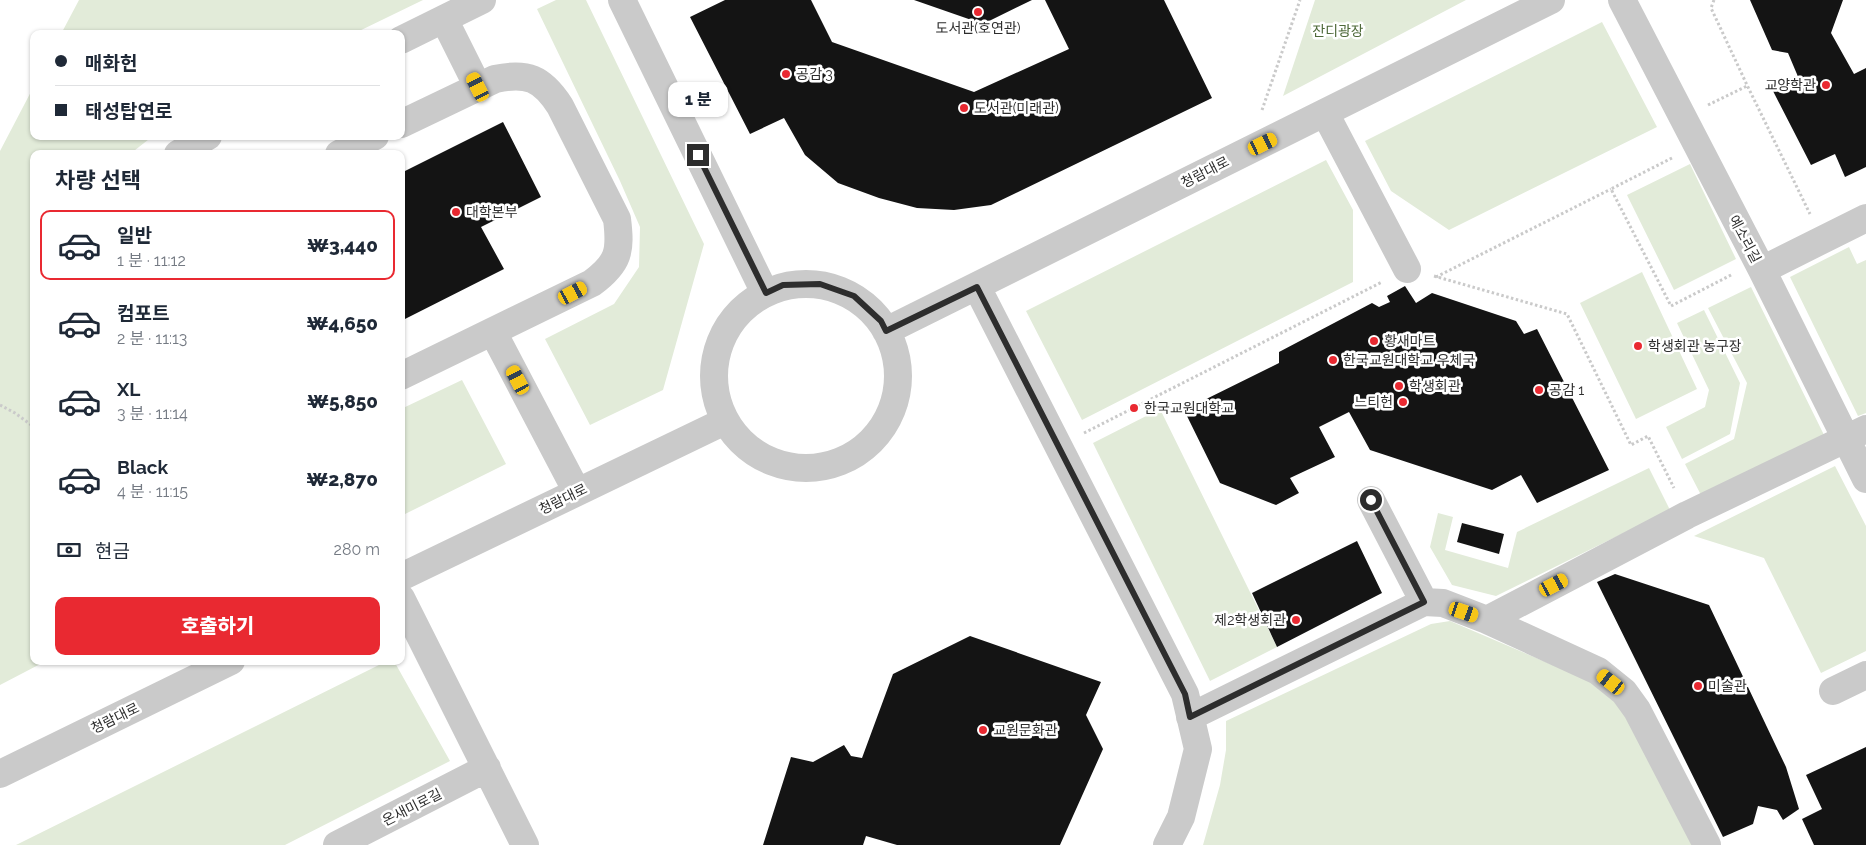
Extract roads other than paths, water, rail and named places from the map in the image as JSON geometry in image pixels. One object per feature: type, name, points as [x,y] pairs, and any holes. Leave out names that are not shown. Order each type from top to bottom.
[{"type":"lane","points":[[405,38],[482,0]]},
{"type":"lane","points":[[622,0],[766,293]]},
{"type":"lane","name":"청람대로","points":[[886,331],[1551,0]]},
{"type":"lane","name":"예소리길","points":[[1622,0],[1759,266],[1859,438],[1866,479]]},
{"type":"lane","points":[[444,19],[478,87]]},
{"type":"lane","points":[[405,122],[495,79],[522,76],[537,80],[550,90],[560,106],[618,219],[620,239],[616,259],[607,272],[573,293],[405,374]]},
{"type":"lane","points":[[1324,113],[1407,268]]},
{"type":"lane","points":[[346,150],[367,140]]},
{"type":"lane","points":[[1759,266],[1823,239],[1866,218]]},
{"type":"lane","points":[[820,284],[854,296],[881,321],[886,331],[897,354],[898,390],[886,424],[861,451],[828,467],[791,468],[757,456],[730,432],[715,398],[713,362],[725,327],[750,301],[783,285],[820,284]]},
{"type":"lane","points":[[977,287],[1185,694],[1198,749],[1181,817],[1167,845]]},
{"type":"lane","points":[[493,332],[576,492]]},
{"type":"lane","name":"청람대로","points":[[405,575],[725,421]]},
{"type":"lane","points":[[1487,620],[1687,515],[1859,438]]},
{"type":"lane","points":[[1371,500],[1424,602]]},
{"type":"lane","points":[[1190,717],[1424,602],[1443,603],[1487,620],[1598,671],[1624,692],[1637,710],[1707,845]]},
{"type":"lane","points":[[405,606],[525,845]]},
{"type":"lane","name":"청람대로","points":[[0,774],[192,670],[214,665]]},
{"type":"lane","points":[[1832,692],[1866,675]]},
{"type":"lane","name":"온새미로길","points":[[337,845],[487,768]]},
{"type":"place","name":"도서관(호연관)","points":[[978,12]]},
{"type":"place","name":"공감 3","points":[[786,74]]},
{"type":"place","name":"교양학관","points":[[1826,85]]},
{"type":"place","name":"도서관(미래관)","points":[[964,108]]},
{"type":"place","name":"대학본부","points":[[456,212]]},
{"type":"place","name":"황새마트","points":[[1374,341]]},
{"type":"place","name":"학생회관 농구장","points":[[1638,346]]},
{"type":"place","name":"한국교원대학교 우체국","points":[[1333,360]]},
{"type":"place","name":"학생회관","points":[[1399,386]]},
{"type":"place","name":"공감 1","points":[[1539,390]]},
{"type":"place","name":"느티헌","points":[[1403,402]]},
{"type":"place","name":"한국교원대학교","points":[[1134,408]]},
{"type":"place","name":"제2학생회관","points":[[1296,620]]},
{"type":"place","name":"미술관","points":[[1698,686]]},
{"type":"place","name":"교원문화관","points":[[983,730]]},
{"type":"park label","name":"잔디광장","points":[[1338,31]]}]
